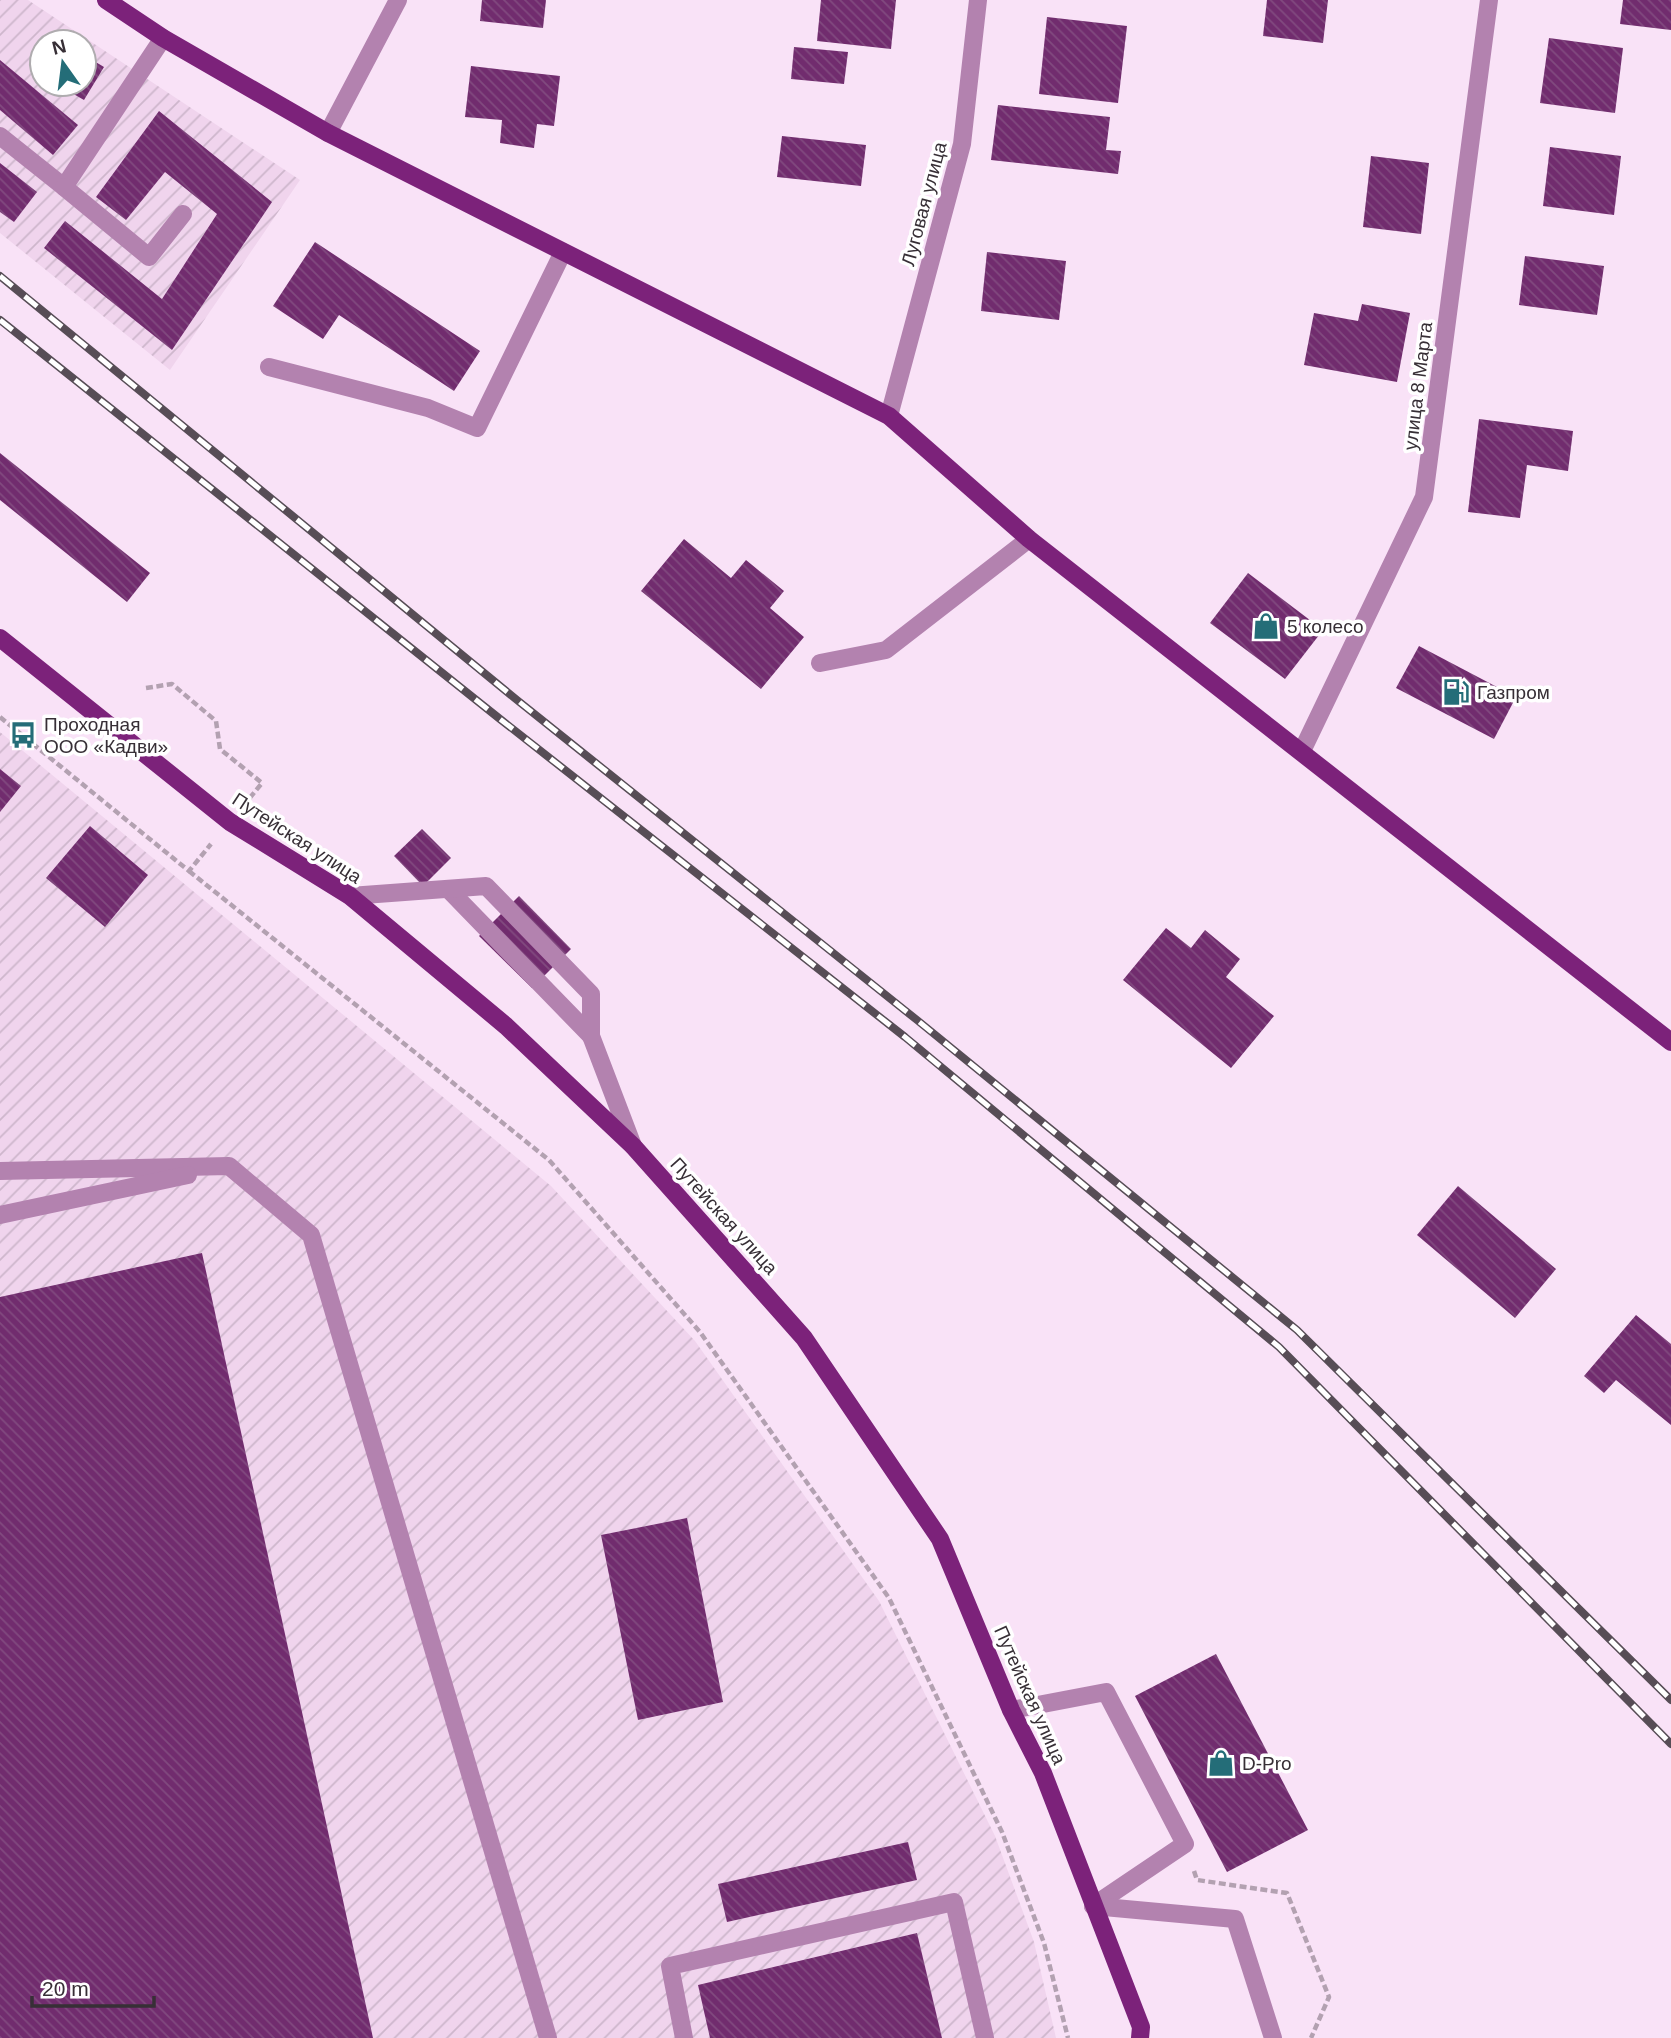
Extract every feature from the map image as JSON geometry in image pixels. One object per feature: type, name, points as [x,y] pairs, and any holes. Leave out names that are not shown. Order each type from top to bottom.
[{"type":"main road","points":[[106,0],[163,38],[328,134],[890,416],[1029,539],[1671,1042]]},
{"type":"main road","name":"Путейская улица","points":[[0,638],[230,822],[350,896],[506,1026],[633,1146],[804,1338],[940,1539],[1011,1710],[1043,1773],[1144,2035]]},
{"type":"street","points":[[328,134],[398,0]]},
{"type":"street","name":"Луговая улица","points":[[890,416],[962,145],[978,0]]},
{"type":"street","name":"улица 8 Марта","points":[[1302,751],[1424,496],[1489,0]]},
{"type":"street","points":[[64,187],[163,38]]},
{"type":"street","points":[[0,136],[149,257],[183,214]]},
{"type":"street","points":[[269,367],[428,408],[477,428],[563,253]]},
{"type":"street","points":[[820,663],[886,650],[1029,539]]},
{"type":"street","points":[[350,896],[486,886],[591,994],[590,1036]]},
{"type":"street","points":[[449,890],[590,1036],[633,1146]]},
{"type":"street","points":[[0,1171],[229,1166],[311,1235],[548,2038]]},
{"type":"street","points":[[0,1215],[229,1166]]},
{"type":"street","points":[[1011,1710],[1106,1692],[1185,1844],[1093,1906]]},
{"type":"street","points":[[684,2038],[670,1966],[954,1902],[985,2038]]},
{"type":"street","points":[[1093,1906],[1235,1919],[1273,2038]]},
{"type":"path","points":[[146,688],[172,684],[216,721],[220,749]]},
{"type":"path","points":[[0,717],[45,752]]},
{"type":"path","points":[[189,872],[550,1160],[700,1332],[889,1598],[1002,1832],[1044,1943],[1068,2038]]},
{"type":"path","points":[[1185,1844],[1197,1880],[1287,1893],[1329,1997],[1311,2038]]},
{"type":"shaded area","points":[[0,0],[28,0],[70,28],[28,28],[28,98],[98,98],[98,46],[300,180],[170,370],[0,233]]},
{"type":"shaded area","points":[[0,732],[551,1186],[695,1341],[879,1601],[995,1836],[1034,1942],[1056,2038],[0,2038]]},
{"type":"building","points":[[482,0],[546,0],[543,28],[480,21]]},
{"type":"building","points":[[821,0],[896,0],[891,49],[817,41]]},
{"type":"building","points":[[1267,0],[1328,0],[1323,43],[1263,36]]},
{"type":"building","points":[[1623,0],[1671,0],[1671,30],[1620,24]]},
{"type":"building","points":[[1047,17],[1127,26],[1118,103],[1039,94]]},
{"type":"building","points":[[1549,38],[1623,48],[1615,113],[1540,103]]},
{"type":"building","points":[[794,47],[848,52],[844,84],[791,79]]},
{"type":"building","points":[[0,60],[28,83],[28,98],[46,98],[78,125],[53,155],[0,110]]},
{"type":"building","points":[[98,63],[104,67],[98,77]]},
{"type":"building","points":[[471,66],[560,76],[554,126],[537,124],[534,148],[500,143],[502,120],[465,117]]},
{"type":"building","points":[[998,105],[1110,117],[1106,150],[1121,151],[1118,174],[991,160]]},
{"type":"building","points":[[159,111],[272,202],[172,350],[44,248],[65,221],[162,299],[217,214],[165,172],[126,220],[96,197]]},
{"type":"building","points":[[782,136],[866,145],[861,186],[777,177]]},
{"type":"building","points":[[1550,147],[1621,156],[1614,215],[1543,206]]},
{"type":"building","points":[[1371,156],[1429,163],[1421,234],[1363,227]]},
{"type":"building","points":[[0,163],[37,192],[14,222],[0,212]]},
{"type":"building","points":[[315,242],[480,351],[454,391],[339,315],[323,339],[273,306]]},
{"type":"building","points":[[987,252],[1066,261],[1059,320],[981,311]]},
{"type":"building","points":[[1525,256],[1604,266],[1597,315],[1519,305]]},
{"type":"building","points":[[1362,304],[1410,313],[1397,382],[1304,365],[1314,313],[1358,321]]},
{"type":"building","points":[[1479,419],[1573,431],[1568,471],[1527,465],[1520,518],[1468,512]]},
{"type":"building","points":[[0,453],[150,573],[127,602],[0,500]]},
{"type":"building","points":[[684,539],[731,578],[746,560],[784,591],[770,608],[804,637],[761,689],[641,591]]},
{"type":"building","name":"5 колесо","points":[[1248,573],[1323,630],[1285,679],[1210,623]]},
{"type":"building","name":"Газпром","points":[[1419,646],[1516,697],[1494,739],[1396,688]]},
{"type":"building","points":[[0,769],[21,786],[0,812]]},
{"type":"building","points":[[90,826],[148,875],[105,927],[46,878]]},
{"type":"building","points":[[422,829],[451,858],[423,886],[394,856]]},
{"type":"building","points":[[519,896],[571,949],[532,988],[479,936]]},
{"type":"building","points":[[1166,928],[1191,948],[1205,930],[1240,959],[1226,977],[1274,1016],[1231,1068],[1123,980]]},
{"type":"building","points":[[1458,1186],[1556,1269],[1515,1318],[1417,1235]]},
{"type":"building","points":[[202,1253],[373,2038],[0,2038],[0,1297]]},
{"type":"building","points":[[1636,1315],[1671,1344],[1671,1425],[1616,1380],[1604,1393],[1584,1376]]},
{"type":"building","points":[[687,1518],[723,1702],[638,1720],[601,1535]]},
{"type":"building","name":"D-Pro","points":[[1216,1654],[1308,1830],[1227,1872],[1135,1696]]},
{"type":"building","points":[[908,1842],[917,1880],[727,1922],[718,1884]]},
{"type":"building","points":[[917,1933],[942,2038],[710,2038],[698,1985]]},
{"type":"railway","points":[[0,276],[517,700],[917,1020],[1297,1330],[1671,1700]]},
{"type":"railway","points":[[0,320],[500,719],[905,1037],[1279,1347],[1671,1744]]},
{"type":"place","name":"5 колесо","points":[[1266,626]]},
{"type":"place","name":"Газпром","points":[[1456,692]]},
{"type":"place","name":"Проходная ООО «Кадви»","points":[[23,735]]},
{"type":"place","name":"D-Pro","points":[[1221,1763]]}]
